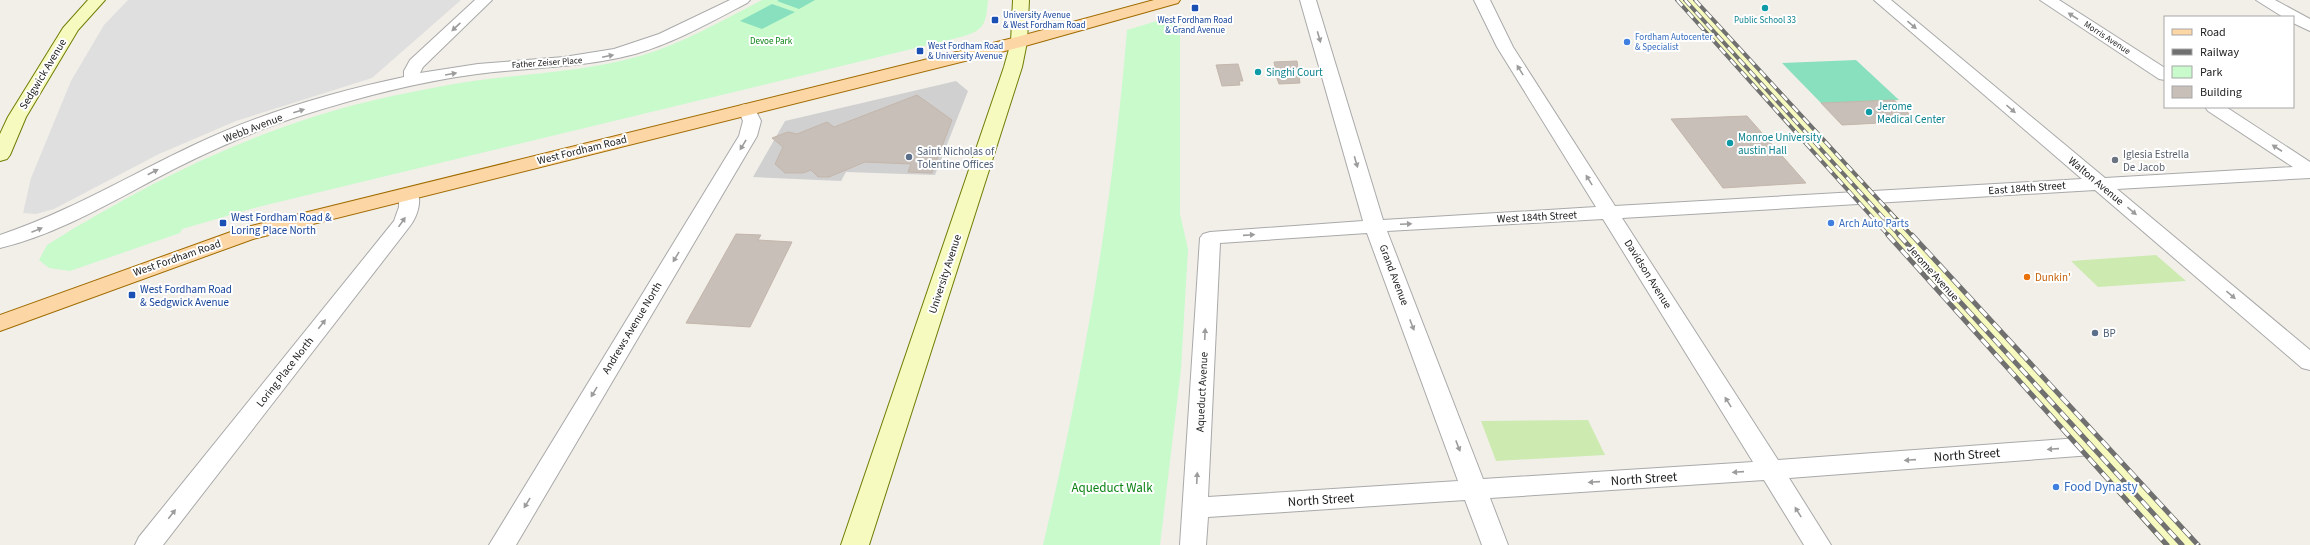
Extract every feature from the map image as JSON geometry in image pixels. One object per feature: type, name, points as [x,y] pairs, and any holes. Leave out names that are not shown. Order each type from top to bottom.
[{"type":"main road","name":"Sedgwick Avenue","points":[[0,155],[17,117],[71,28],[97,0]]},
{"type":"main road","name":"University Avenue","points":[[855,545],[1010,74],[1019,42],[1021,0]]},
{"type":"main road","name":"West Fordham Road","points":[[0,323],[227,240],[1019,42],[1172,0]]},
{"type":"main road","name":"Jerome Avenue","points":[[1686,0],[1864,198],[2182,545]]},
{"type":"street","points":[[412,81],[412,71],[416,64],[484,0]]},
{"type":"street","name":"Father Zeiser Place","points":[[412,81],[476,70],[562,64],[617,54],[668,36],[742,0]]},
{"type":"street","name":"Grand Avenue","points":[[1308,0],[1375,226],[1495,545]]},
{"type":"street","name":"Davidson Avenue","points":[[1482,0],[1505,47],[1818,545]]},
{"type":"street","name":"Walton Avenue","points":[[1882,0],[2310,362]]},
{"type":"street","name":"Morris Avenue","points":[[2048,0],[2164,74]]},
{"type":"street","points":[[2264,0],[2292,16]]},
{"type":"street","points":[[2294,17],[2310,26]]},
{"type":"street","name":"Webb Avenue","points":[[0,242],[41,228],[180,158],[268,120],[336,100],[412,81]]},
{"type":"street","points":[[2216,108],[2310,171]]},
{"type":"street","name":"Andrews Avenue North","points":[[502,545],[748,136],[752,121],[747,109]]},
{"type":"street","name":"East 184th Street","points":[[1864,198],[2310,171]]},
{"type":"street","name":"Loring Place North","points":[[148,545],[403,222],[409,207],[409,194]]},
{"type":"street","name":"West 184th Street","points":[[1210,238],[1375,226],[1864,198]]},
{"type":"street","name":"Aqueduct Avenue","points":[[1193,545],[1210,238]]},
{"type":"street","name":"North Street","points":[[1196,508],[1771,470],[2092,446]]},
{"type":"shaded area","points":[[128,0],[461,0],[372,78],[236,121],[159,154],[54,209],[36,214],[23,213],[31,178],[71,81],[104,25]]},
{"type":"shaded area","points":[[956,81],[968,91],[935,175],[846,172],[841,181],[753,177],[785,121]]},
{"type":"green space","name":"Devoe Park","points":[[762,0],[988,0],[986,16],[982,26],[973,33],[957,38],[258,207],[182,229],[180,233],[70,271],[49,268],[39,260],[47,245],[126,198],[209,157],[294,123],[338,109],[435,87],[584,68],[621,61],[671,45]]},
{"type":"green space","points":[[815,0],[799,9],[777,1]]},
{"type":"green space","points":[[772,4],[795,12],[762,29],[740,21]]},
{"type":"green space","name":"Aqueduct Walk","points":[[1180,14],[1180,214],[1188,249],[1181,369],[1160,545],[1043,545],[1071,418],[1095,289],[1114,160],[1127,30]]},
{"type":"green space","points":[[1856,60],[1899,100],[1821,103],[1782,63]]},
{"type":"green space","points":[[2156,255],[2186,281],[2098,287],[2071,261]]},
{"type":"green space","points":[[1588,420],[1605,455],[1496,461],[1481,421]]},
{"type":"building","points":[[1297,61],[1300,83],[1279,84],[1273,67],[1275,67],[1274,62]]},
{"type":"building","points":[[1238,64],[1243,81],[1239,81],[1240,85],[1222,86],[1216,65]]},
{"type":"building","points":[[917,95],[952,120],[932,173],[908,172],[911,164],[865,162],[829,177],[818,177],[811,170],[803,173],[785,173],[775,164],[783,147],[772,138],[788,132],[797,134],[827,122],[834,127]]},
{"type":"building","name":"Jerome Medical Center","points":[[1894,100],[1917,121],[1842,125],[1821,103]]},
{"type":"building","name":"Monroe University austin Hall","points":[[1747,116],[1806,183],[1723,188],[1671,119]]},
{"type":"building","points":[[736,234],[761,235],[758,240],[792,242],[750,327],[686,323]]},
{"type":"railway","points":[[1677,0],[1889,236]]},
{"type":"railway","points":[[1685,0],[1900,236]]},
{"type":"railway","points":[[1695,0],[1912,236]]},
{"type":"railway","points":[[1888,235],[2167,545]]},
{"type":"railway","points":[[1899,235],[2182,545]]},
{"type":"railway","points":[[1912,235],[2198,545]]},
{"type":"place","name":"West Fordham Road & Grand Avenue","points":[[1195,8]]},
{"type":"place","name":"Public School 33","points":[[1765,8]]},
{"type":"place","name":"University Avenue & West Fordham Road","points":[[995,20]]},
{"type":"place","name":"Fordham Autocenter & Specialist","points":[[1627,42]]},
{"type":"place","name":"West Fordham Road & University Avenue","points":[[920,51]]},
{"type":"place","name":"Singhi Court","points":[[1258,72]]},
{"type":"place","name":"Jerome Medical Center","points":[[1869,112]]},
{"type":"place","name":"Monroe University austin Hall","points":[[1730,143]]},
{"type":"place","name":"Saint Nicholas of Tolentine Offices","points":[[909,157]]},
{"type":"place","name":"Iglesia Estrella De Jacob","points":[[2115,160]]},
{"type":"place","name":"West Fordham Road & Loring Place North","points":[[223,223]]},
{"type":"place","name":"Arch Auto Parts","points":[[1831,223]]},
{"type":"place","name":"Dunkin'","points":[[2027,277]]},
{"type":"place","name":"West Fordham Road & Sedgwick Avenue","points":[[132,295]]},
{"type":"place","name":"BP","points":[[2095,333]]},
{"type":"place","name":"Food Dynasty","points":[[2056,487]]}]
